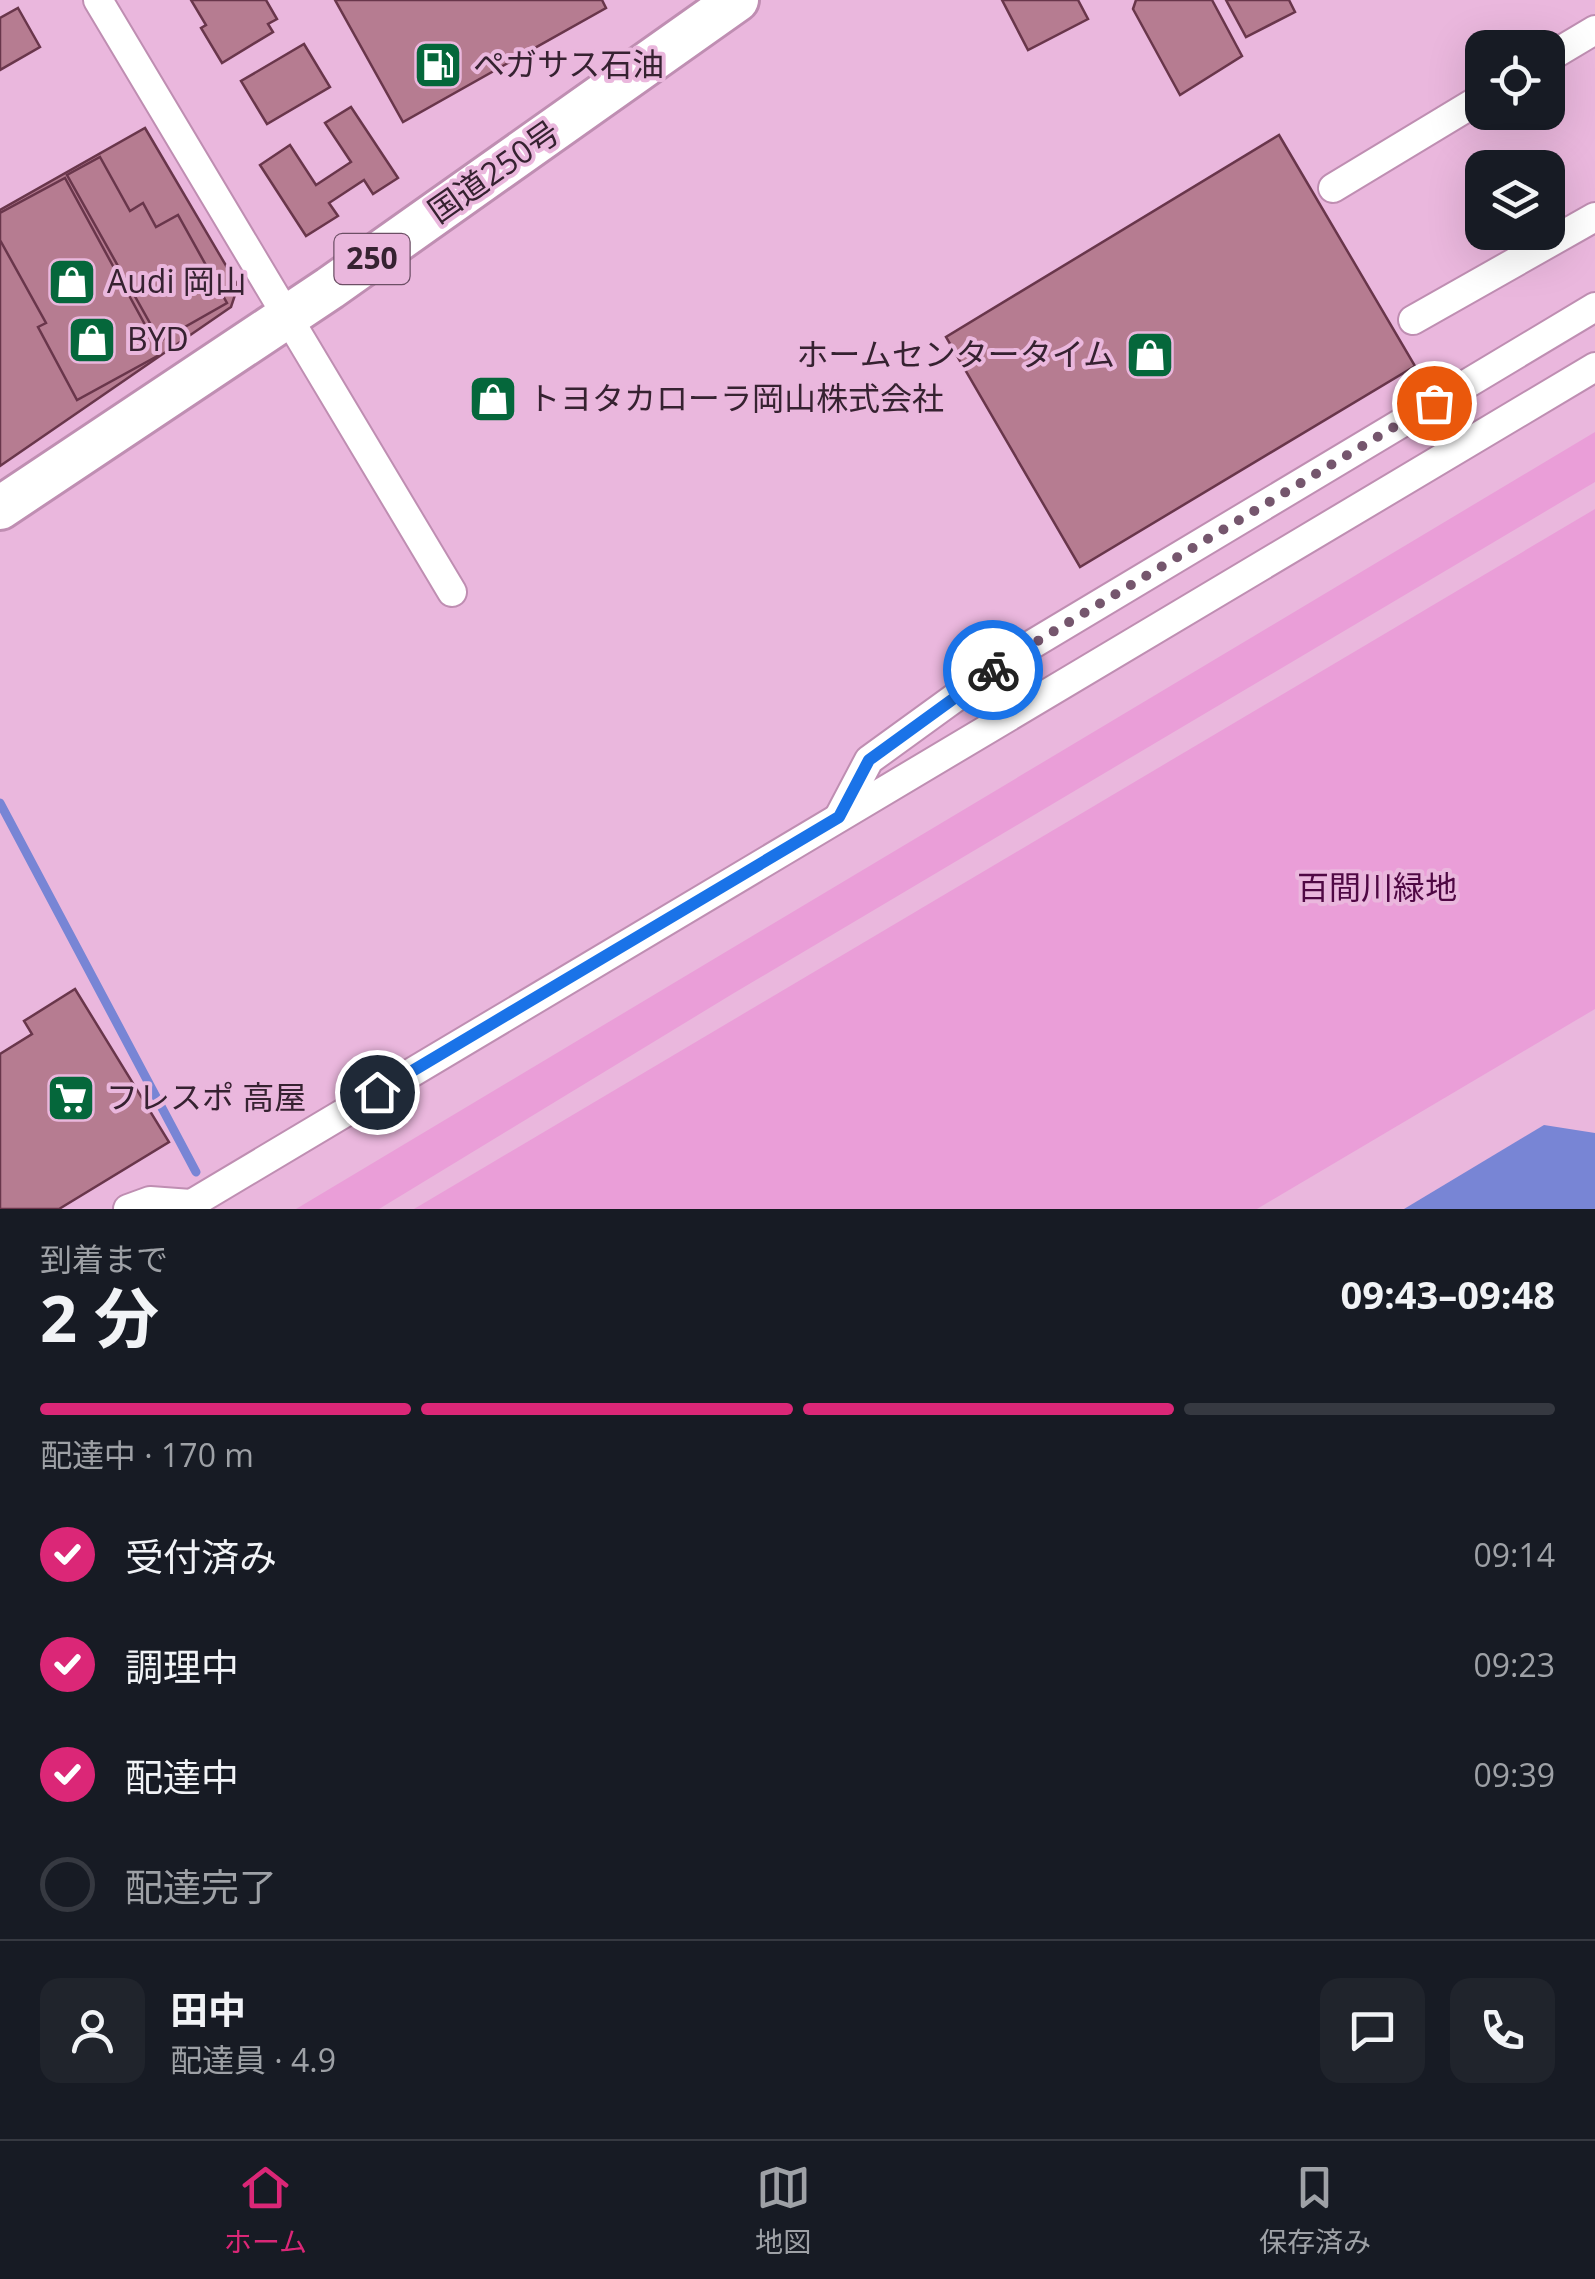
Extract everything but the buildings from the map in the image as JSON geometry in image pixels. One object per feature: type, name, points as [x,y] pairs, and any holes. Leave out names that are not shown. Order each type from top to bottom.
[{"type":"highway","name":"国道250号","points":[[0,508],[286,318],[737,0]]},
{"type":"street","points":[[98,0],[452,592]]},
{"type":"street","points":[[1565,48],[1595,30]]},
{"type":"street","points":[[1333,188],[1465,108]]},
{"type":"street","points":[[1412,320],[1595,217]]},
{"type":"street","points":[[839,817],[869,760],[1011,657],[1595,306]]},
{"type":"street","points":[[128,1209],[150,1201],[187,1206],[1595,366]]},
{"type":"green space","points":[[1595,432],[1595,482],[734,993],[379,1209],[296,1209]]},
{"type":"green space","name":"百間川緑地","points":[[1595,509],[1595,1009],[1257,1209],[414,1209]]},
{"type":"water","points":[[1544,1125],[1595,1133],[1595,1209],[1404,1209]]},
{"type":"waterway","points":[[0,803],[196,1172]]},
{"type":"way so far","points":[[993,670],[1434,403]]},
{"type":"place","name":"ペガサス石油","points":[[438,65]]},
{"type":"place","name":"Audi 岡山","points":[[72,282]]},
{"type":"place","name":"BYD","points":[[92,340]]},
{"type":"place","name":"ホームセンタータイム","points":[[1150,355]]},
{"type":"place","name":"トヨタカローラ岡山株式会社","points":[[493,399]]},
{"type":"place","name":"フレスポ 高屋","points":[[71,1098]]},
{"type":"route","points":[[377,1092],[839,817],[869,760],[993,670]]}]
